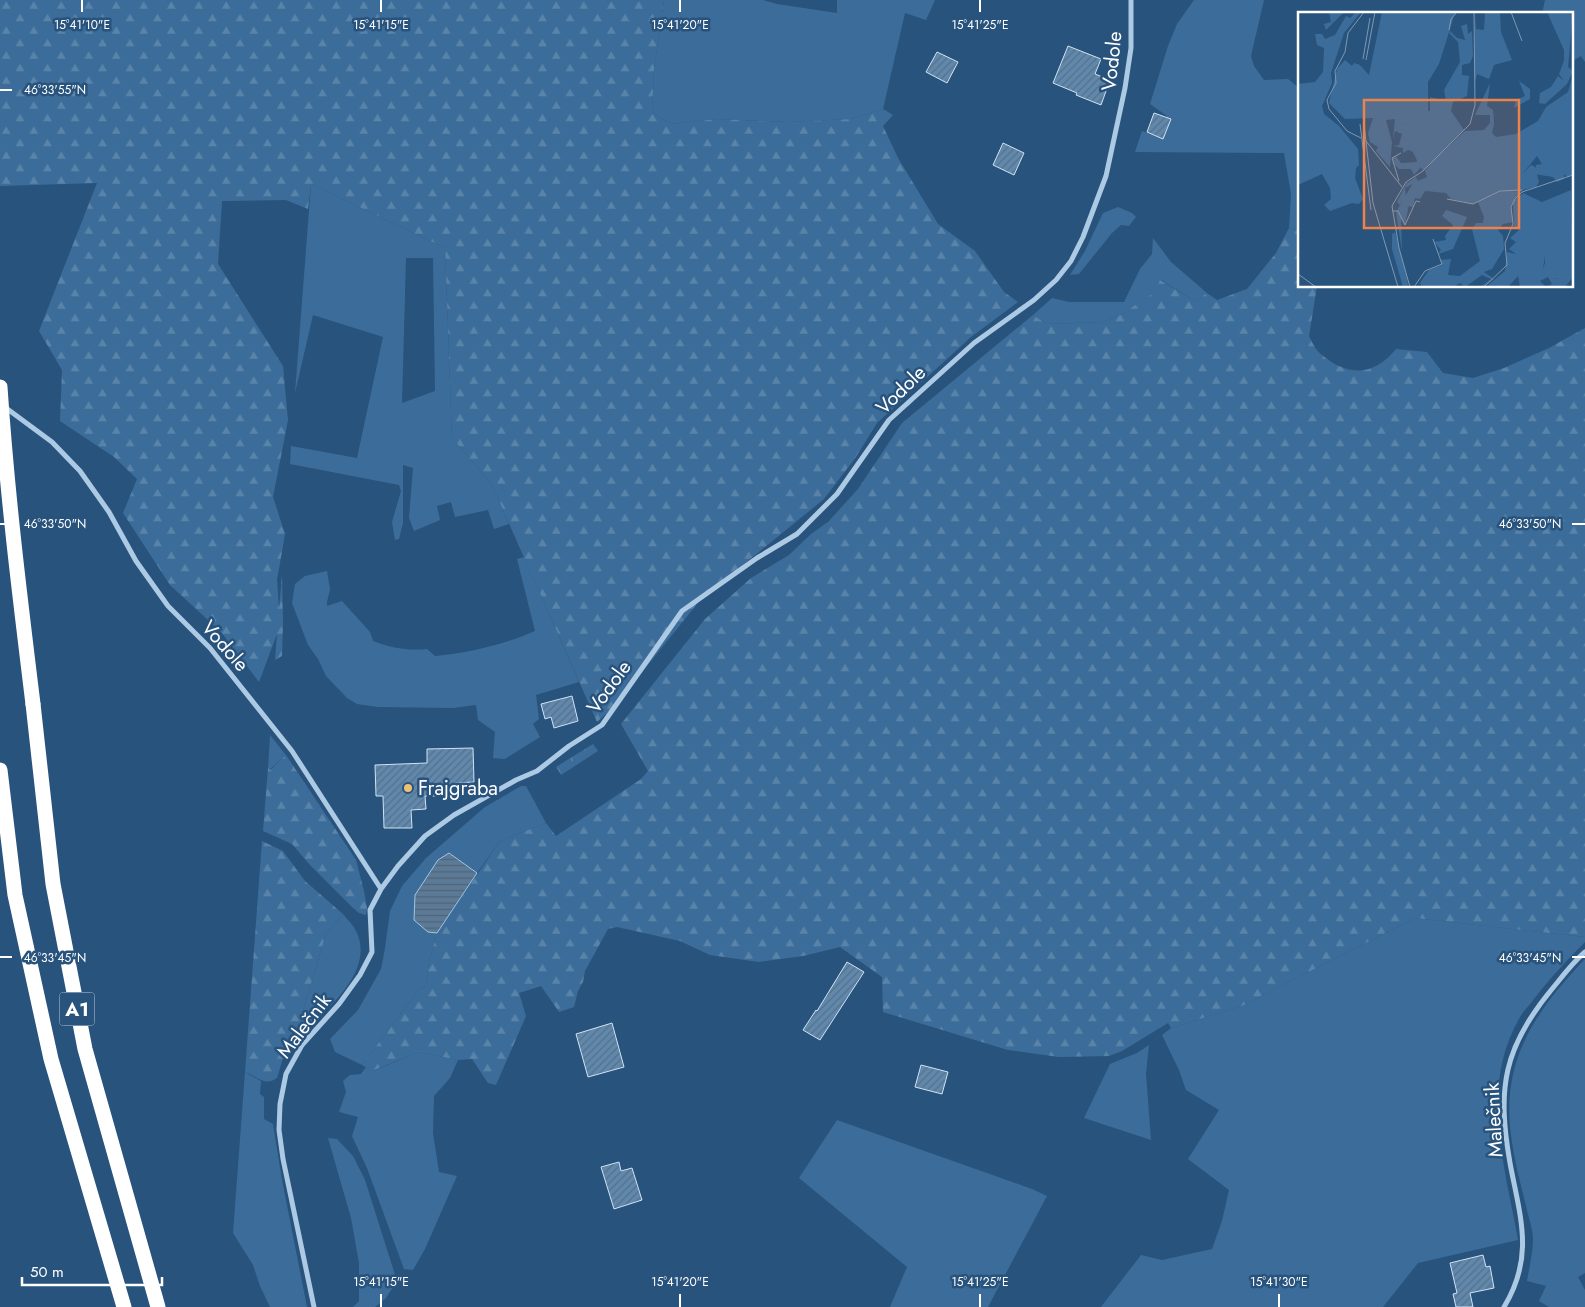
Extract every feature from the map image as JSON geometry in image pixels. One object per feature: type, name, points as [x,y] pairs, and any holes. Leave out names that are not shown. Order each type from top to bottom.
[{"type":"highway","name":"A1","points":[[0,387],[4,449],[16,567],[52,884],[85,1049],[158,1307]]},
{"type":"highway","name":"A1","points":[[0,770],[15,895],[51,1059],[124,1307]]},
{"type":"street","name":"Vodole","points":[[0,405],[52,442],[80,471],[109,512],[136,562],[168,606],[210,648],[292,751],[382,889],[398,866],[425,836],[454,815],[516,780],[537,771],[569,746],[602,725],[682,611],[756,558],[797,534],[837,494],[889,420],[974,343],[1034,300],[1056,280],[1071,261],[1083,237],[1106,176],[1125,88],[1131,48],[1131,0]]},
{"type":"street","name":"Malečnik","points":[[314,1307],[283,1159],[279,1130],[280,1104],[286,1074],[302,1045],[339,1004],[360,975],[372,952],[370,910],[382,889]]},
{"type":"street","name":"Malečnik","points":[[1504,1307],[1516,1280],[1524,1251],[1519,1203],[1504,1113],[1505,1086],[1510,1059],[1517,1041],[1536,1008],[1585,952]]},
{"type":"green space","points":[[0,0],[664,0],[654,69],[652,113],[671,124],[717,119],[789,122],[850,119],[883,109],[893,115],[883,126],[898,158],[938,224],[975,251],[1004,292],[1018,302],[971,337],[877,423],[856,457],[824,499],[701,599],[614,707],[597,722],[491,483],[452,438],[445,248],[311,184],[308,209],[286,200],[222,201],[218,264],[283,366],[288,420],[273,497],[285,534],[277,580],[279,609],[282,576],[282,656],[275,660],[277,634],[259,682],[221,632],[170,585],[123,513],[137,479],[114,457],[60,421],[62,370],[39,331],[97,183],[0,186]]},
{"type":"green space","points":[[664,0],[763,0],[777,4],[837,13],[837,0],[935,0],[926,20],[905,13],[883,109],[850,119],[789,122],[717,119],[671,124],[652,113],[654,69]]},
{"type":"green space","points":[[1194,0],[1264,0],[1251,56],[1254,66],[1264,80],[1288,79],[1298,87],[1298,230],[1289,228],[1291,194],[1284,153],[1135,152],[1142,131],[1161,137],[1167,116],[1150,104],[1177,24]]},
{"type":"green space","points":[[1545,0],[1585,0],[1585,62],[1581,56],[1572,61],[1572,12],[1542,12]]},
{"type":"green space","points":[[311,184],[445,248],[452,438],[491,483],[509,524],[494,529],[488,510],[455,517],[451,502],[437,506],[440,520],[414,531],[409,518],[413,468],[403,465],[403,523],[399,539],[395,540],[392,522],[401,491],[399,485],[290,464],[291,446],[357,458],[383,337],[313,315],[295,393]],"holes":[[[406,258],[433,258],[435,391],[402,403]]]},
{"type":"green space","points":[[1118,207],[1132,213],[1136,217],[1129,226],[1121,225],[1112,233],[1079,274],[1070,275],[1085,251],[1103,213]]},
{"type":"green space","points":[[1289,228],[1298,230],[1298,288],[1317,288],[1309,336],[1320,353],[1341,367],[1351,370],[1370,369],[1388,358],[1396,349],[1427,352],[1443,373],[1473,378],[1504,368],[1549,348],[1585,328],[1585,937],[1415,918],[1242,1006],[1171,1028],[1168,1023],[1122,1051],[1109,1056],[1059,1057],[1008,1050],[883,1012],[882,977],[840,947],[803,956],[759,962],[710,955],[680,941],[617,927],[608,929],[585,971],[574,1007],[559,1012],[541,986],[519,993],[526,1016],[496,1085],[488,1083],[472,1059],[458,1060],[419,1052],[372,1071],[362,1065],[419,989],[426,986],[429,962],[437,933],[500,841],[546,823],[556,836],[641,779],[648,771],[621,724],[705,619],[751,578],[789,555],[811,534],[828,522],[858,489],[902,423],[1033,315],[1047,324],[1103,322],[1122,314],[1155,292],[1160,280],[1195,301],[1207,293],[1217,300],[1247,289],[1276,253]]},
{"type":"green space","points":[[1153,238],[1171,262],[1207,293],[1195,301],[1161,280],[1156,292],[1122,314],[1103,322],[1047,324],[1033,315],[1052,298],[1069,302],[1124,302],[1140,269],[1152,254]]},
{"type":"green space","points":[[524,557],[579,682],[536,695],[539,719],[533,724],[540,737],[505,759],[493,758],[495,732],[478,720],[476,705],[453,708],[378,707],[357,704],[347,698],[326,676],[318,659],[308,645],[292,603],[295,584],[305,576],[327,571],[330,589],[327,606],[342,601],[370,632],[373,641],[413,650],[427,649],[435,656],[460,653],[498,644],[535,631],[517,559]]},
{"type":"green space","points":[[270,735],[286,755],[269,770],[268,768]]},
{"type":"green space","points":[[593,744],[598,751],[561,775],[556,767]]},
{"type":"green space","points":[[286,755],[356,860],[364,891],[367,908],[366,915],[359,913],[352,907],[292,844],[263,831],[268,768],[270,770]]},
{"type":"green space","points":[[521,786],[526,786],[546,823],[500,841],[477,873],[449,853],[428,932],[437,933],[429,962],[426,986],[419,989],[362,1065],[335,1052],[330,1039],[358,1010],[381,969],[390,911],[402,886],[426,858],[485,807]]},
{"type":"green space","points":[[262,841],[283,851],[305,881],[343,914],[326,934],[302,1014],[301,1027],[303,1032],[282,1061],[277,1078],[268,1081],[261,1080],[245,1072]]},
{"type":"green space","points":[[343,914],[353,926],[360,941],[360,956],[356,971],[348,985],[326,1011],[303,1032],[301,1027],[302,1014],[326,934]]},
{"type":"green space","points":[[1415,918],[1585,937],[1585,942],[1552,976],[1522,1014],[1508,1044],[1501,1071],[1498,1099],[1499,1127],[1502,1155],[1518,1240],[1418,1263],[1383,1307],[1101,1307],[1141,1255],[1162,1260],[1212,1249],[1222,1221],[1229,1190],[1188,1159],[1219,1110],[1186,1090],[1179,1070],[1162,1035],[1171,1028],[1242,1006]]},
{"type":"green space","points":[[1585,959],[1585,1273],[1578,1277],[1585,1290],[1585,1307],[1549,1307],[1539,1301],[1546,1286],[1527,1281],[1533,1236],[1512,1144],[1509,1108],[1511,1083],[1517,1060],[1537,1018],[1567,978]]},
{"type":"green space","points":[[1149,1045],[1146,1074],[1151,1140],[1084,1118],[1110,1064],[1137,1053]]},
{"type":"green space","points":[[419,1052],[458,1060],[450,1078],[434,1096],[433,1133],[439,1172],[457,1176],[425,1249],[413,1270],[404,1269],[367,1168],[352,1136],[358,1117],[339,1112],[346,1092],[343,1081],[350,1075],[361,1074],[366,1067],[373,1071]]},
{"type":"green space","points":[[245,1072],[261,1081],[260,1094],[264,1097],[264,1119],[273,1124],[307,1307],[270,1307],[253,1265],[233,1233]]},
{"type":"green space","points":[[837,1120],[1047,1196],[988,1307],[890,1307],[907,1267],[799,1178]]},
{"type":"green space","points":[[328,1138],[337,1139],[353,1156],[365,1180],[397,1281],[386,1298],[375,1307],[353,1307],[359,1301],[359,1263],[351,1218]]},
{"type":"shaded area","points":[[449,853],[477,873],[437,933],[428,932],[414,920],[415,895],[438,860]]},
{"type":"building","points":[[1068,46],[1101,59],[1095,74],[1110,80],[1101,105],[1053,83]]},
{"type":"building","points":[[937,52],[958,62],[947,83],[926,72]]},
{"type":"building","points":[[1154,113],[1171,119],[1163,139],[1147,132]]},
{"type":"building","points":[[1003,143],[1024,153],[1014,175],[993,165]]},
{"type":"building","points":[[572,696],[578,721],[554,728],[551,717],[545,719],[541,704]]},
{"type":"building","name":"Frajgraba","points":[[473,748],[474,782],[455,783],[450,786],[440,787],[440,796],[425,796],[426,809],[411,810],[412,828],[384,828],[383,796],[376,796],[375,765],[427,763],[427,749]]},
{"type":"building","points":[[847,962],[864,972],[820,1040],[803,1030]]},
{"type":"building","points":[[612,1023],[624,1067],[588,1077],[576,1034]]},
{"type":"building","points":[[921,1065],[948,1072],[942,1094],[915,1087]]},
{"type":"building","points":[[619,1162],[621,1171],[632,1168],[642,1200],[614,1209],[601,1167]]},
{"type":"building","points":[[1483,1255],[1486,1267],[1490,1266],[1494,1288],[1470,1293],[1473,1307],[1456,1307],[1453,1294],[1457,1293],[1450,1263]]},
{"type":"place","name":"Frajgraba","points":[[408,788]]}]
